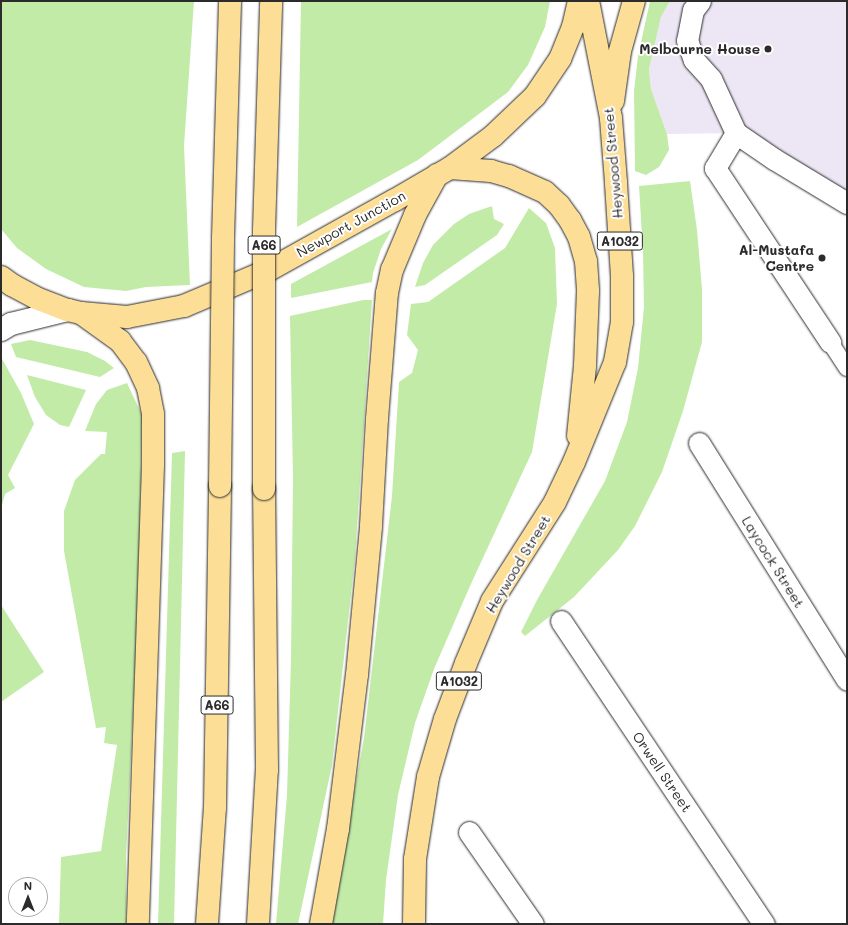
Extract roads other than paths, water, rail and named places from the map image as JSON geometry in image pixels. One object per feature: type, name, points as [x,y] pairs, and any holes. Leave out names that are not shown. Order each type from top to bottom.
[{"type":"main road","name":"A66","points":[[207,924],[215,808],[223,238],[230,1]]},
{"type":"main road","name":"A66","points":[[258,924],[267,770],[264,489],[264,230],[271,1]]},
{"type":"main road","name":"Newport Junction","points":[[1,277],[36,298],[74,311],[128,317],[184,306],[269,270],[444,172],[493,136],[534,96],[560,59],[573,27],[579,1]]},
{"type":"main road","name":"Heywood Street","points":[[414,924],[415,859],[428,777],[445,719],[466,663],[492,601],[555,502],[574,462],[615,362],[622,322],[622,276],[611,118],[588,1]]},
{"type":"main road","name":"A1032","points":[[611,118],[620,51],[634,1]]},
{"type":"main road","name":"Heywood Street","points":[[444,172],[491,171],[509,176],[545,192],[570,220],[579,237],[586,261],[588,291],[585,366],[574,462]]},
{"type":"main road","points":[[321,924],[338,829],[357,675],[371,526],[377,420],[387,293],[392,270],[415,215],[444,172]]},
{"type":"main road","points":[[1,330],[11,324],[74,311],[120,341],[136,362],[148,388],[153,414],[153,473],[138,924]]},
{"type":"street","points":[[700,1],[693,10],[687,40],[694,60],[711,79],[736,133],[774,159],[847,203]]},
{"type":"street","points":[[736,133],[715,168],[847,368]]},
{"type":"street","name":"Laycock Street","points":[[699,443],[847,680]]},
{"type":"street","name":"Orwell Street","points":[[561,621],[764,924]]},
{"type":"street","points":[[469,832],[533,924]]},
{"type":"place","name":"Melbourne House","points":[[768,49]]},
{"type":"place","name":"Al-Mustafa Centre","points":[[822,258]]}]
